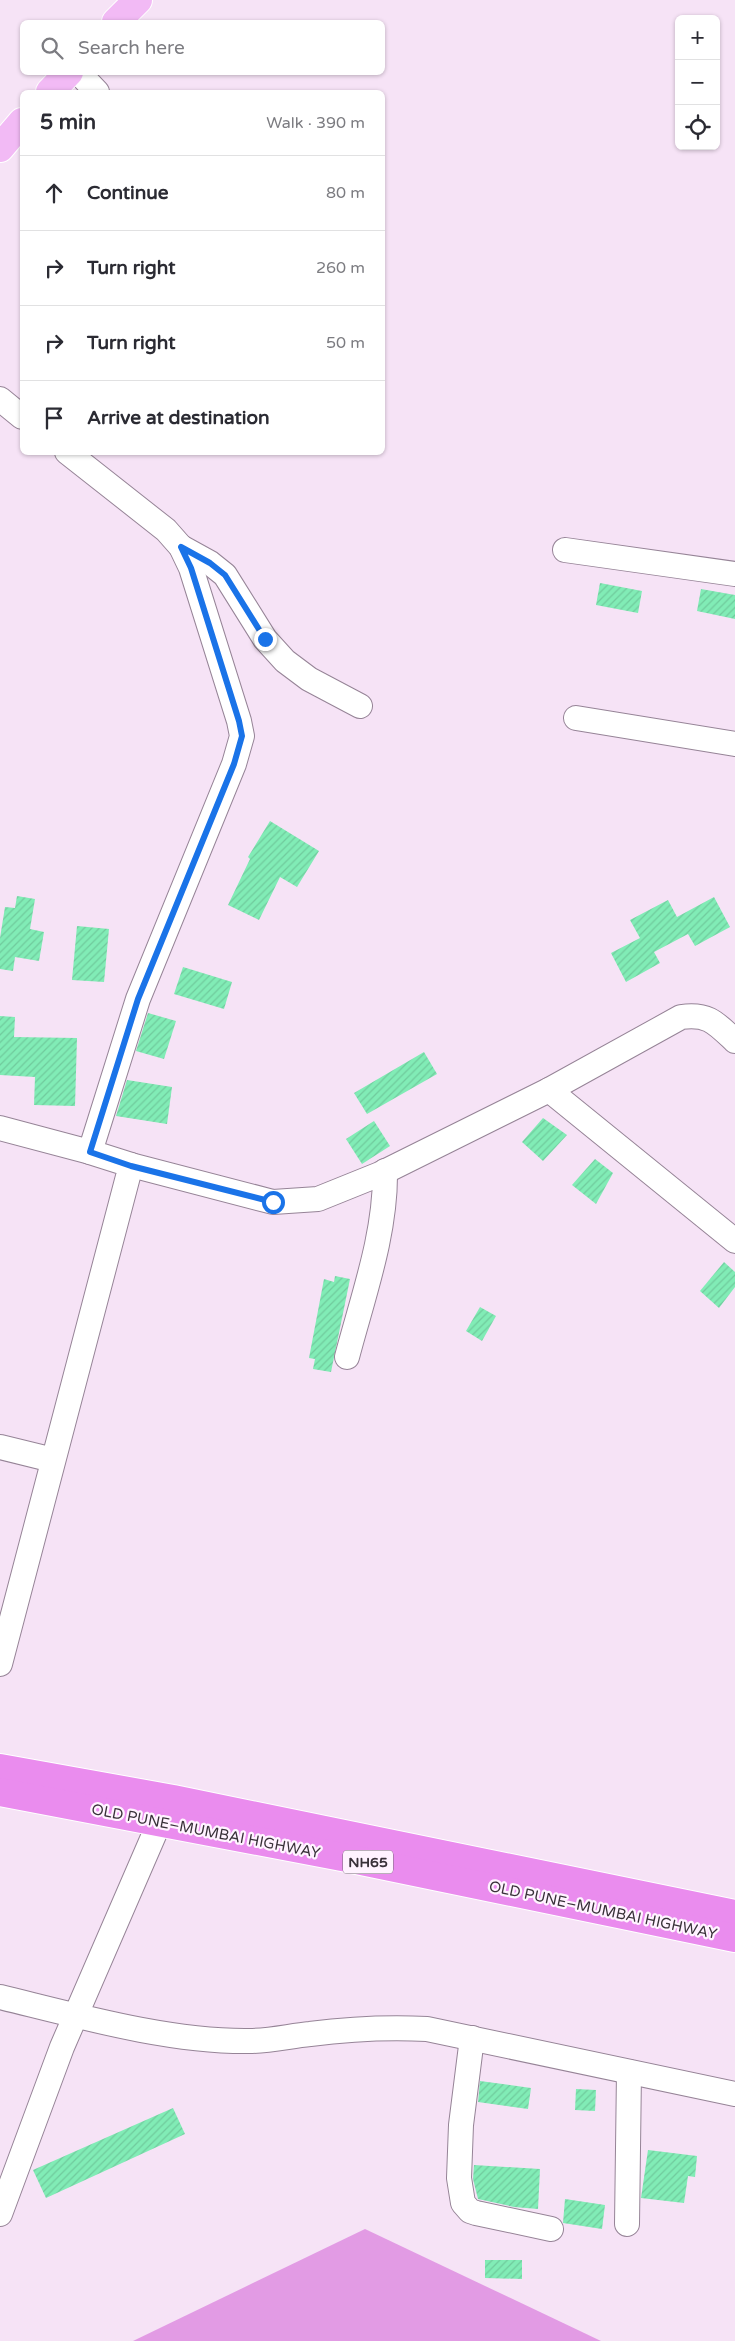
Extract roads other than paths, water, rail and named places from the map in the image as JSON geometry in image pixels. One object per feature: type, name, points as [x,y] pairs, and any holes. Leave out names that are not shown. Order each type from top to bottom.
[{"type":"highway","name":"OLD PUNE–MUMBAI HIGHWAY","points":[[0,1768],[202,1804],[735,1914]]},
{"type":"highway","name":"OLD PUNE–MUMBAI HIGHWAY","points":[[0,1792],[581,1905],[735,1938]]},
{"type":"main road","points":[[118,20],[138,0]]},
{"type":"main road","points":[[52,90],[66,75]]},
{"type":"main road","points":[[0,148],[20,124]]},
{"type":"lane","points":[[81,75],[95,90]]},
{"type":"lane","points":[[0,399],[20,415]]},
{"type":"lane","points":[[71,455],[166,530],[181,547],[191,568],[242,736],[234,764],[138,999],[90,1152]]},
{"type":"lane","points":[[181,547],[210,563],[225,575],[265,639],[285,660],[309,679],[360,706]]},
{"type":"lane","points":[[565,550],[735,574]]},
{"type":"lane","points":[[576,718],[735,744]]},
{"type":"lane","points":[[0,1128],[90,1152],[131,1166],[273,1202],[318,1199],[386,1171],[549,1090],[681,1017],[696,1014],[707,1017],[735,1041]]},
{"type":"lane","points":[[549,1090],[735,1241]]},
{"type":"lane","points":[[0,1664],[131,1166]]},
{"type":"lane","points":[[348,1357],[380,1233],[386,1198],[386,1171]]},
{"type":"lane","points":[[0,1447],[53,1460]]},
{"type":"lane","points":[[0,2214],[76,2016],[160,1822]]},
{"type":"lane","points":[[0,1997],[76,2016],[202,2040],[252,2042],[350,2029],[392,2027],[427,2029],[735,2094]]},
{"type":"lane","points":[[472,2038],[461,2125],[459,2178],[463,2202],[476,2213],[551,2229]]},
{"type":"lane","points":[[627,2224],[629,2072]]}]
